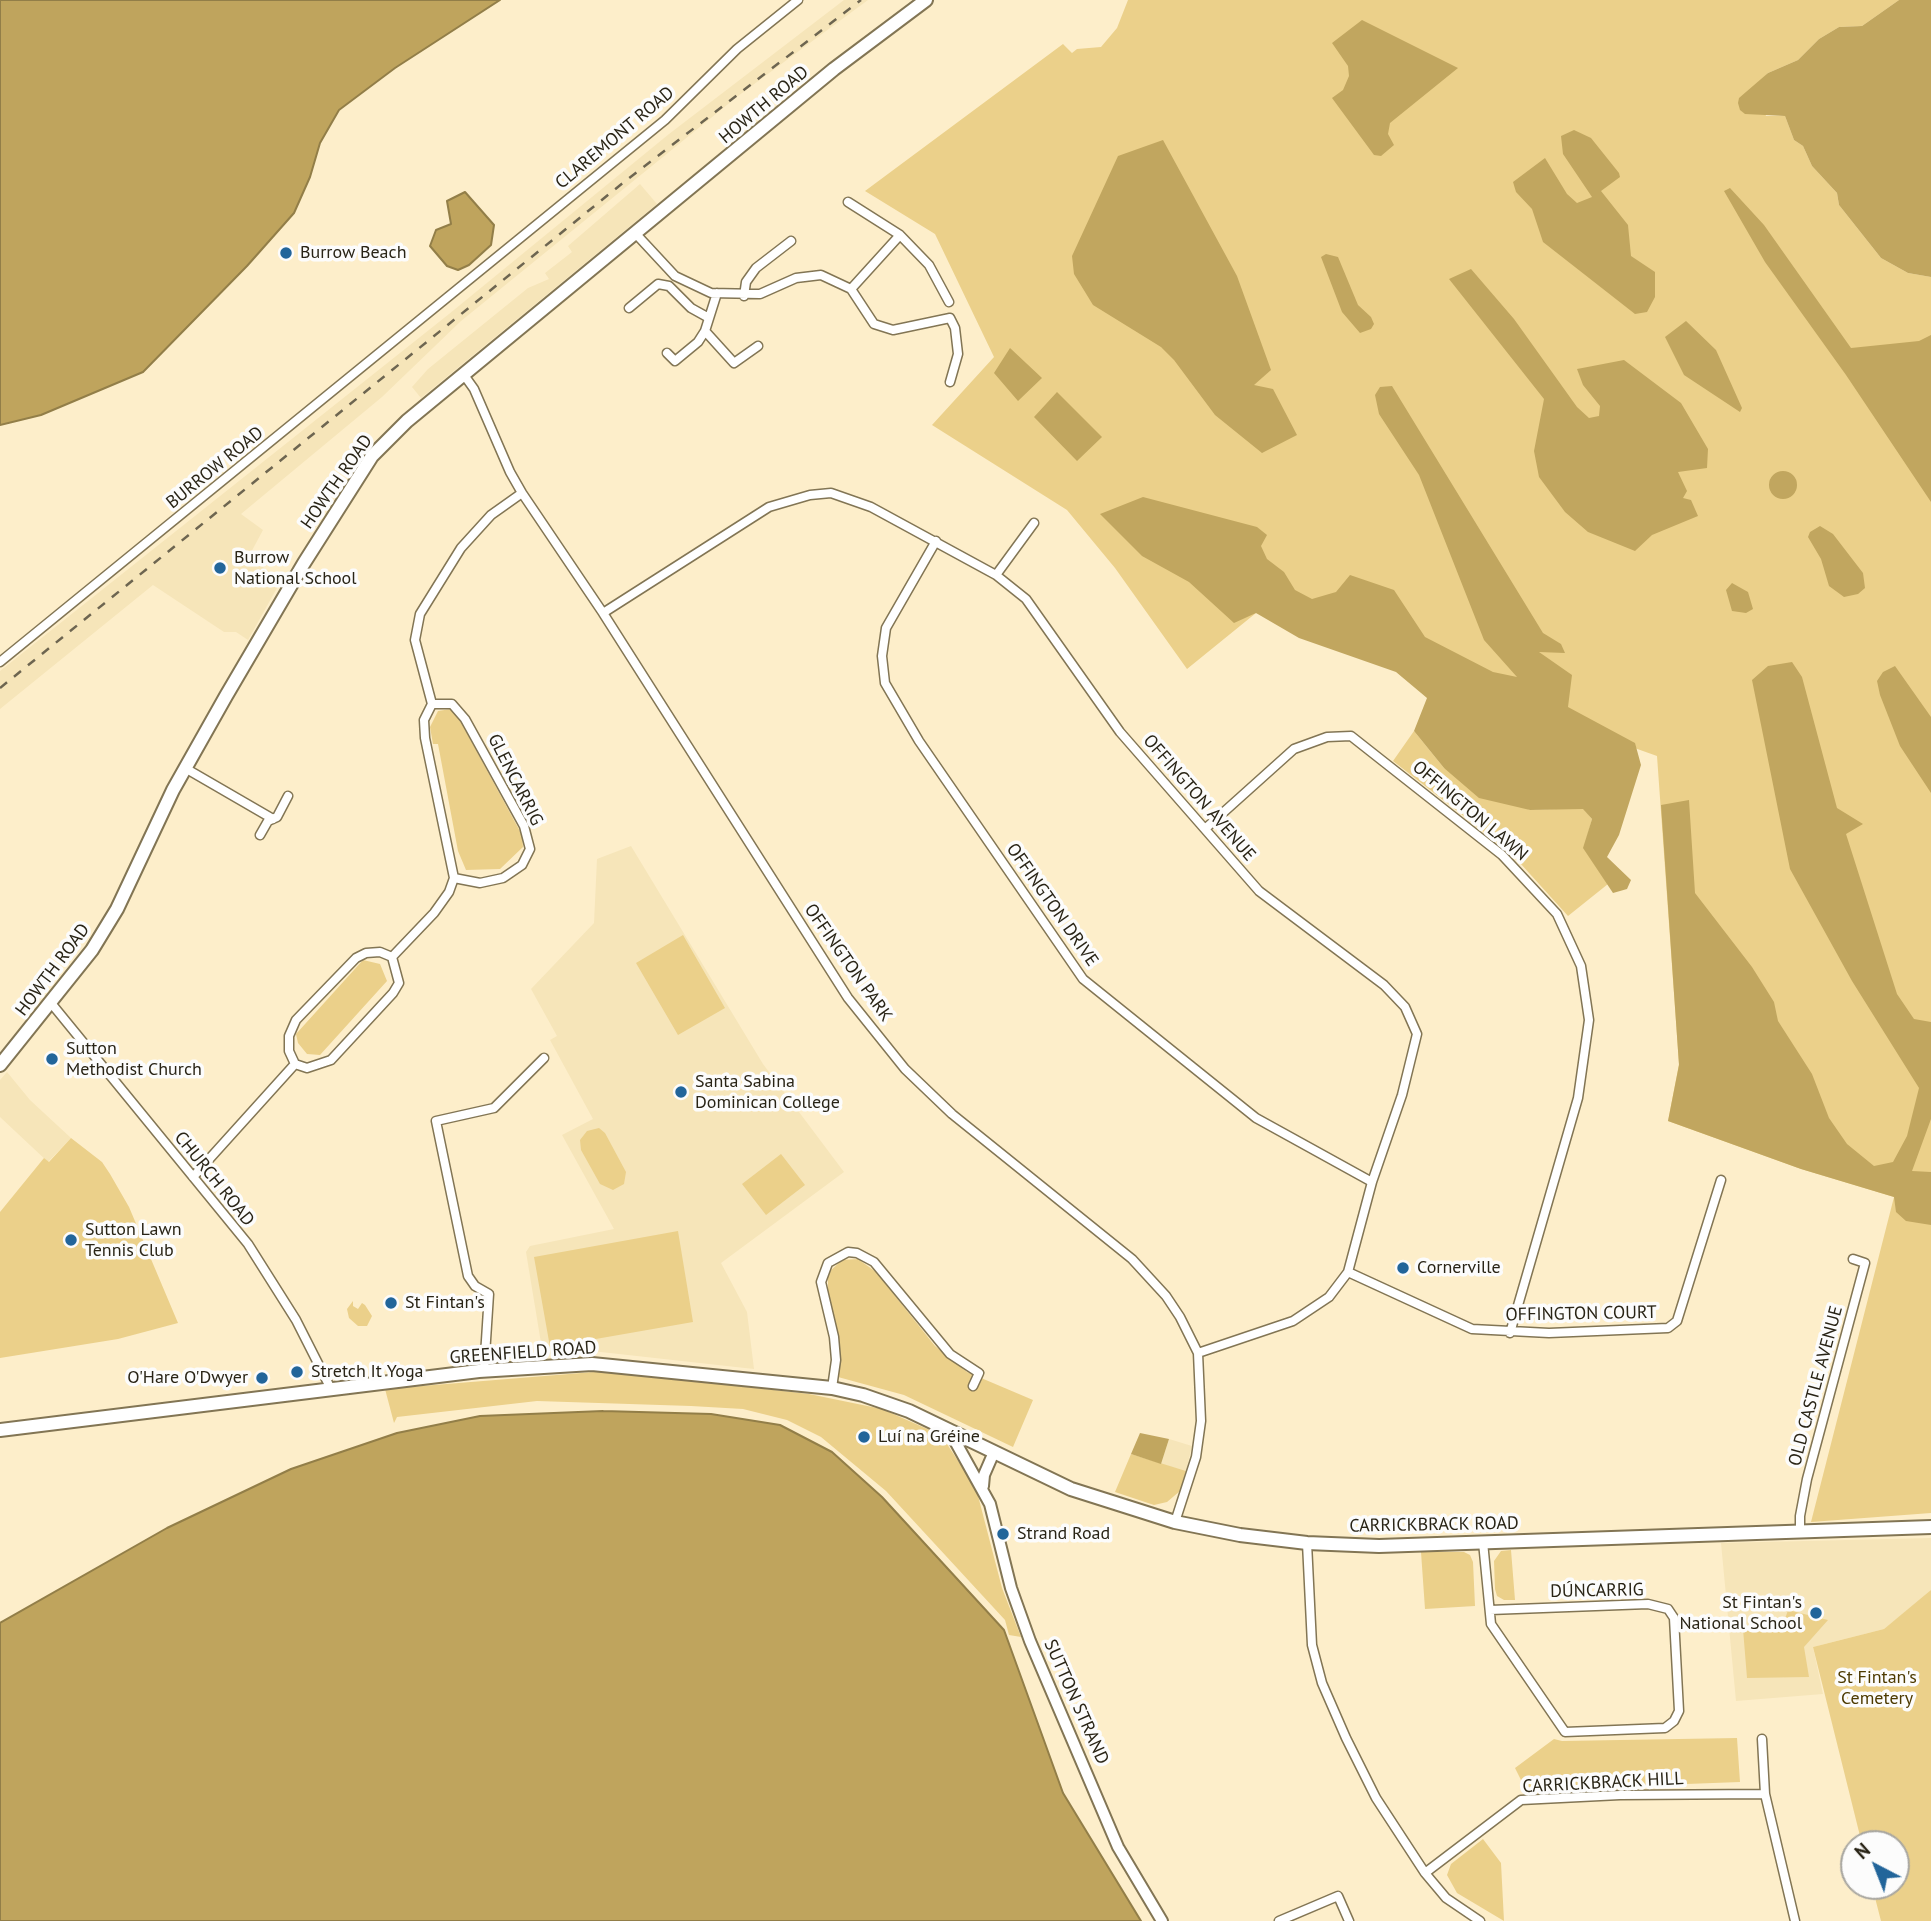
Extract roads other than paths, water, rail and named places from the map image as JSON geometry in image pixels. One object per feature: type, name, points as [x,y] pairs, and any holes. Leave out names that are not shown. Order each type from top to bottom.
[{"type":"main road","name":"HOWTH ROAD","points":[[0,1065],[92,950],[117,909],[185,768],[304,563],[372,456],[407,421],[834,69],[926,0]]},
{"type":"main road","name":"GREENFIELD ROAD","points":[[0,1430],[484,1371],[592,1364],[832,1388],[885,1402],[957,1434]]},
{"type":"main road","name":"CARRICKBRACK ROAD","points":[[957,1434],[1071,1489],[1175,1522],[1240,1535],[1307,1543],[1379,1546],[1931,1527]]},
{"type":"street","name":"CLAREMONT ROAD","points":[[449,298],[578,188],[665,120],[737,49],[798,0]]},
{"type":"street","points":[[848,202],[900,234],[929,265],[949,302]]},
{"type":"street","points":[[635,234],[675,276],[718,293],[744,296],[760,294],[796,278],[821,275],[851,289],[874,324],[892,330],[950,318],[955,328],[958,354],[950,382]]},
{"type":"street","points":[[851,289],[900,234]]},
{"type":"street","points":[[744,296],[746,282],[756,268],[791,241]]},
{"type":"street","points":[[629,308],[658,284],[669,286],[691,308],[709,318]]},
{"type":"street","points":[[667,353],[675,361],[698,342],[705,331],[718,293]]},
{"type":"street","name":"BURROW ROAD","points":[[0,662],[449,298]]},
{"type":"street","points":[[705,331],[734,363],[758,346]]},
{"type":"street","name":"OFFINGTON PARK","points":[[464,375],[522,493],[603,613],[848,998],[905,1069],[952,1114],[1132,1259],[1166,1296],[1198,1353],[1201,1421],[1196,1457],[1175,1522]]},
{"type":"street","points":[[392,957],[434,913],[449,892],[454,878],[425,738],[424,720],[432,704],[415,640],[420,614],[461,548],[491,514],[522,493]]},
{"type":"street","name":"OFFINGTON AVENUE","points":[[603,613],[769,507],[810,495],[831,493],[871,507],[996,575],[1026,599],[1120,732],[1259,891],[1384,985],[1405,1006],[1417,1034],[1402,1095],[1372,1182],[1348,1272],[1329,1297],[1293,1321],[1198,1353]]},
{"type":"street","points":[[996,575],[1034,523]]},
{"type":"street","name":"OFFINGTON DRIVE","points":[[936,541],[886,628],[882,656],[885,683],[927,752],[1083,979],[1256,1118],[1372,1182]]},
{"type":"street","name":"GLENCARRIG","points":[[432,704],[452,704],[465,719],[524,826],[530,849],[522,865],[503,878],[480,883],[454,878]]},
{"type":"street","name":"OFFINGTON LAWN","points":[[1206,828],[1294,749],[1327,737],[1351,736],[1502,855],[1557,914],[1581,966],[1589,1020],[1578,1098],[1510,1333]]},
{"type":"street","points":[[185,768],[273,819]]},
{"type":"street","points":[[260,835],[288,796]]},
{"type":"street","points":[[380,952],[392,957],[399,983],[393,993],[331,1060],[307,1068],[295,1064],[289,1051],[289,1036],[296,1020],[356,958],[366,953],[380,952]]},
{"type":"street","name":"CHURCH ROAD","points":[[51,1003],[264,1266],[296,1320],[331,1389]]},
{"type":"street","points":[[484,1371],[489,1294],[472,1283],[467,1273],[436,1121],[494,1108],[544,1058]]},
{"type":"street","points":[[193,1177],[295,1064]]},
{"type":"street","name":"OFFINGTON COURT","points":[[1348,1272],[1472,1329],[1510,1333],[1668,1328],[1677,1321],[1721,1180]]},
{"type":"street","points":[[832,1388],[836,1360],[834,1337],[821,1282],[828,1263],[848,1252],[857,1253],[874,1262],[950,1354],[979,1373],[973,1386]]},
{"type":"street","name":"OLD CASTLE AVENUE","points":[[1800,1531],[1807,1479],[1865,1263],[1853,1259]]},
{"type":"street","name":"SUTTON STRAND","points":[[957,1434],[955,1441],[983,1486],[1011,1588],[1030,1642],[1118,1847],[1162,1921]]},
{"type":"street","points":[[983,1486],[984,1475],[994,1452]]},
{"type":"street","name":"DÚNCARRIG","points":[[1483,1542],[1491,1624],[1565,1732],[1665,1728],[1674,1721],[1679,1711],[1675,1631],[1674,1618],[1668,1609],[1648,1604],[1490,1610]]},
{"type":"street","points":[[1307,1543],[1312,1645],[1322,1683],[1376,1798],[1425,1873],[1446,1898],[1480,1921]]},
{"type":"street","points":[[1762,1739],[1765,1794],[1770,1804],[1795,1921]]},
{"type":"street","name":"CARRICKBRACK HILL","points":[[1425,1873],[1521,1800],[1647,1794],[1765,1794]]},
{"type":"street","points":[[1279,1921],[1338,1896],[1349,1921]]},
{"type":"railway","points":[[0,688],[624,182],[861,0]]},
{"type":"place","name":"Burrow Beach","points":[[286,253]]},
{"type":"place","name":"Burrow National School","points":[[220,568]]},
{"type":"place","name":"Sutton Methodist Church","points":[[52,1059]]},
{"type":"place","name":"Santa Sabina Dominican College","points":[[681,1092]]},
{"type":"place","name":"Sutton Lawn Tennis Club","points":[[71,1240]]},
{"type":"place","name":"Cornerville","points":[[1403,1268]]},
{"type":"place","name":"St Fintan's","points":[[391,1303]]},
{"type":"place","name":"Stretch It Yoga","points":[[297,1372]]},
{"type":"place","name":"O'Hare O'Dwyer","points":[[262,1378]]},
{"type":"place","name":"Luí na Gréine","points":[[864,1437]]},
{"type":"place","name":"Strand Road","points":[[1003,1534]]},
{"type":"place","name":"St Fintan's National School","points":[[1816,1613]]},
{"type":"park label","name":"St Fintan's Cemetery","points":[[1877,1688]]}]
